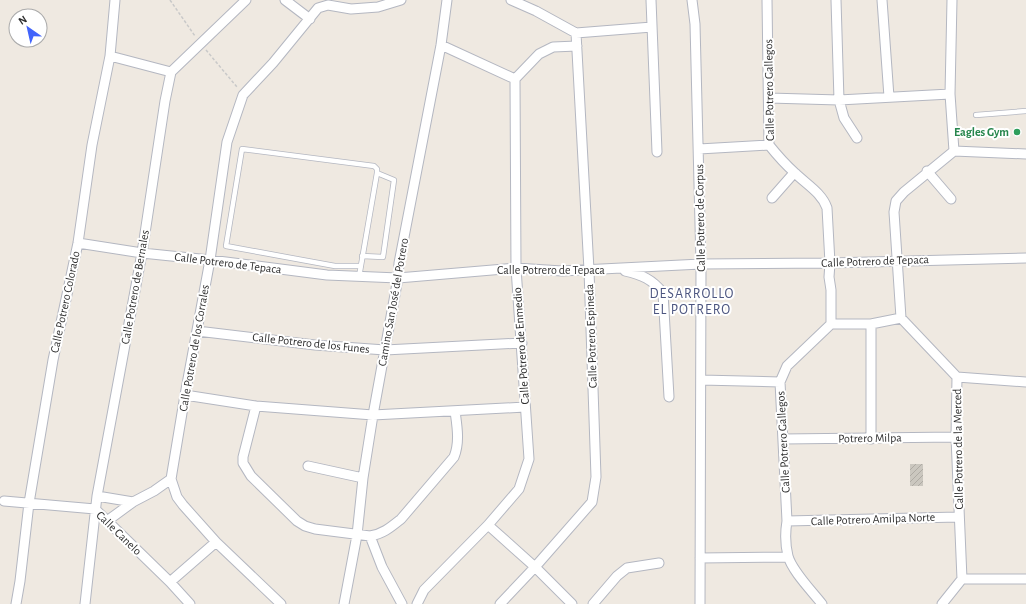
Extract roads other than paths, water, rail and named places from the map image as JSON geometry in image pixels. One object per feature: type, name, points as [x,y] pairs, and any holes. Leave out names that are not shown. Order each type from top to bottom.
[{"type":"street","name":"Calle Potrero Colorado","points":[[16,604],[29,503],[53,360],[78,243],[92,145],[110,56],[115,0]]},
{"type":"street","points":[[110,56],[172,72],[246,0]]},
{"type":"street","points":[[285,0],[310,19]]},
{"type":"street","points":[[352,4],[378,7],[401,0]]},
{"type":"street","name":"Camino San José del Potrero","points":[[344,604],[357,535],[363,478],[373,415],[398,278],[399,263],[441,45],[447,0]]},
{"type":"street","points":[[511,0],[536,11],[576,33],[652,26]]},
{"type":"street","points":[[651,0],[657,152]]},
{"type":"street","name":"Calle Potrero de Corpus","points":[[692,0],[701,264],[700,604]]},
{"type":"street","name":"Calle Potrero Gallegos","points":[[766,0],[769,145],[794,173],[820,196],[825,202],[827,208],[830,263],[829,277],[832,303],[831,324],[787,366],[780,382],[787,521],[785,536],[788,556],[800,577],[822,604]]},
{"type":"street","points":[[836,0],[839,100],[844,118],[857,138]]},
{"type":"street","points":[[882,0],[889,97]]},
{"type":"street","points":[[952,0],[950,94],[954,151]]},
{"type":"street","name":"Calle Potrero de los Corrales","points":[[281,604],[216,542],[177,497],[171,479],[210,260],[228,142],[243,95],[273,63],[318,8],[328,5],[352,4]]},
{"type":"street","name":"Calle Potrero Espineda","points":[[500,604],[535,567],[592,502],[595,490],[596,477],[589,270],[576,33]]},
{"type":"street","points":[[441,45],[515,79],[539,54],[553,47],[577,46]]},
{"type":"street","name":"Calle Potrero de Bernales","points":[[85,604],[97,496],[142,253],[165,101],[172,72]]},
{"type":"street","name":"Calle Potrero de Enmedio","points":[[416,604],[424,590],[488,525],[518,489],[530,460],[516,268],[515,79]]},
{"type":"street","points":[[769,98],[839,100],[950,94]]},
{"type":"street","points":[[698,149],[769,145]]},
{"type":"street","points":[[831,324],[871,324],[901,318],[894,212],[896,201],[927,171],[954,151],[1026,154]]},
{"type":"street","points":[[927,171],[951,199]]},
{"type":"street","points":[[772,198],[794,173]]},
{"type":"street","name":"Calle Potrero de Tepaca","points":[[78,243],[142,253],[327,275],[398,278],[516,268],[562,271],[701,264],[830,263],[898,260],[1026,258]]},
{"type":"street","points":[[618,269],[644,276],[656,285],[663,293],[669,397]]},
{"type":"street","name":"Calle Potrero de la Merced","points":[[901,318],[957,377],[956,437],[958,517],[962,579]]},
{"type":"street","points":[[871,324],[871,438]]},
{"type":"street","name":"Calle Potrero de los Funes","points":[[197,331],[315,346],[385,350],[522,343]]},
{"type":"street","points":[[957,377],[1026,382]]},
{"type":"street","points":[[701,380],[780,382]]},
{"type":"street","points":[[185,395],[256,406],[373,415],[525,407]]},
{"type":"street","points":[[256,406],[242,457],[243,463],[251,476],[291,516],[305,526],[315,529],[370,536],[379,535],[401,519],[454,457],[458,440],[456,411]]},
{"type":"street","name":"Potrero Milpa","points":[[783,439],[956,437]]},
{"type":"street","points":[[308,466],[363,478]]},
{"type":"street","points":[[107,521],[133,502],[154,491],[171,479]]},
{"type":"street","points":[[97,496],[133,502]]},
{"type":"street","name":"Calle Canelo","points":[[4,502],[95,509],[170,582],[190,604]]},
{"type":"street","name":"Calle Potrero Amilpa Norte","points":[[787,521],[958,517]]},
{"type":"street","points":[[488,525],[535,567],[572,604]]},
{"type":"street","points":[[370,536],[382,567],[402,604]]},
{"type":"street","points":[[170,582],[216,542]]},
{"type":"street","points":[[700,558],[788,556]]},
{"type":"street","points":[[593,604],[617,576],[627,568],[659,563]]},
{"type":"street","points":[[942,604],[962,579],[1026,579]]},
{"type":"lane","points":[[976,115],[1026,111]]},
{"type":"lane","points":[[359,277],[361,266],[362,256],[377,173],[374,166],[242,149],[226,246],[335,266],[361,266]]},
{"type":"lane","points":[[362,256],[383,257],[394,180],[377,173]]},
{"type":"place","name":"Eagles Gym","points":[[1017,132]]},
{"type":"district","name":"DESARROLLO EL POTRERO","points":[[692,302]]}]
